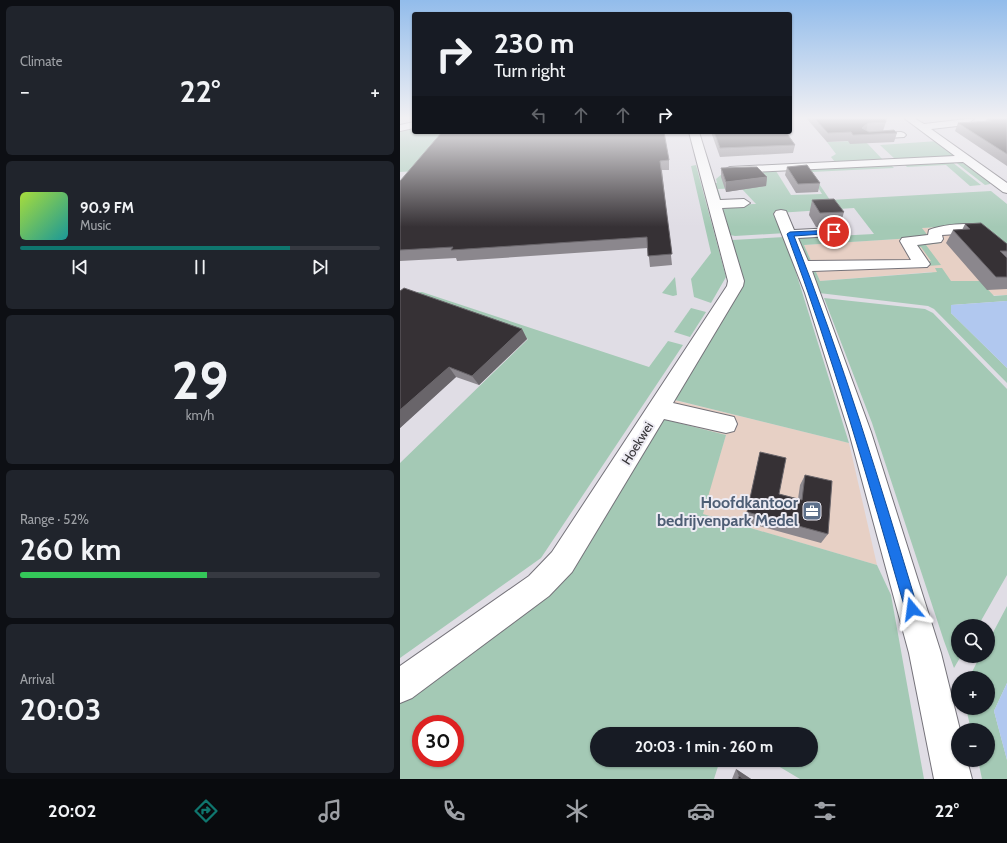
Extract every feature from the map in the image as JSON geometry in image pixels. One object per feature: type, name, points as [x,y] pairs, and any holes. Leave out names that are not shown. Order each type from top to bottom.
[{"type":"street","name":"Hoekwei","points":[[400,686],[539,586],[562,562],[660,408],[735,286],[736,281],[715,204],[714,171],[705,154]]},
{"type":"street","points":[[961,154],[1007,190]]},
{"type":"street","points":[[714,171],[966,158]]},
{"type":"street","points":[[715,204],[744,203]]},
{"type":"street","points":[[834,232],[785,224],[803,266],[860,432],[925,653],[953,779]]},
{"type":"street","points":[[803,266],[922,264],[907,241],[936,239],[934,233],[938,231],[972,228],[983,233],[1007,255]]},
{"type":"street","points":[[660,408],[726,424]]},
{"type":"shaded area","points":[[978,225],[1007,251],[1007,295],[976,296],[943,287],[932,272],[820,281],[804,245],[928,237],[922,228]]},
{"type":"shaded area","points":[[674,400],[849,443],[877,565],[702,514],[726,435],[663,419]]},
{"type":"green space","points":[[400,154],[429,154],[415,171],[400,172]]},
{"type":"green space","points":[[835,154],[878,154],[883,160],[835,162],[831,157]]},
{"type":"green space","points":[[890,154],[952,154],[952,156],[896,160]]},
{"type":"green space","points":[[954,161],[969,165],[990,180],[990,184],[985,185]]},
{"type":"green space","points":[[952,162],[981,185],[970,186],[946,165],[907,167],[905,165]]},
{"type":"green space","points":[[696,165],[726,277],[711,303],[694,297],[691,279],[711,253],[691,166]]},
{"type":"green space","points":[[891,165],[894,168],[811,172],[830,200],[991,191],[1007,204],[1007,251],[978,225],[922,228],[929,237],[804,245],[820,281],[937,272],[935,268],[942,268],[951,281],[980,281],[994,296],[1007,295],[1007,301],[951,305],[951,313],[1007,368],[1007,383],[934,309],[928,306],[819,293],[797,238],[874,234],[854,208],[777,213],[786,233],[735,236],[730,235],[721,205],[756,204],[741,188],[718,189],[722,202],[720,202],[714,183],[717,183],[716,179],[722,174],[776,171],[791,195],[822,194],[806,169]]},
{"type":"green space","points":[[785,237],[849,443],[675,400],[663,419],[726,435],[703,514],[877,565],[891,595],[924,779],[800,779],[780,767],[818,767],[818,727],[590,727],[590,767],[718,767],[714,779],[400,779],[400,702],[563,578],[744,285],[732,240]]},
{"type":"green space","points":[[939,241],[941,243],[926,245],[941,265],[927,266],[924,262],[931,261],[921,247],[914,247],[915,243]]},
{"type":"green space","points":[[675,277],[677,295],[673,296],[662,293]]},
{"type":"green space","points":[[422,292],[649,367],[668,341],[683,345],[541,558],[400,658],[400,463],[528,339],[400,293]]},
{"type":"green space","points":[[824,298],[925,309],[933,313],[1007,389],[1007,575],[982,619],[951,619],[951,660],[944,641],[872,423]]},
{"type":"green space","points":[[691,308],[706,312],[690,337],[674,332]]},
{"type":"green space","points":[[1007,606],[1007,683],[995,709],[995,671],[972,671],[976,663],[995,663],[995,629]]},
{"type":"green space","points":[[952,663],[957,663],[954,668]]},
{"type":"green space","points":[[968,715],[995,715],[1007,760],[1007,779],[982,779],[979,767],[995,767],[995,723],[969,723]]},
{"type":"water","points":[[1007,301],[1007,368],[951,313],[951,305]]},
{"type":"water","points":[[1007,683],[1007,760],[995,715],[995,709]]},
{"type":"building","points":[[423,154],[668,154],[669,160],[660,161],[672,254],[648,256],[647,237],[451,250],[453,247],[400,250],[400,181]]},
{"type":"building","points":[[807,165],[820,183],[798,184],[787,167]]},
{"type":"building","points":[[757,167],[767,177],[726,182],[721,168]]},
{"type":"building","points":[[834,199],[844,212],[820,213],[812,200]]},
{"type":"building","points":[[981,223],[1007,244],[1007,251],[1000,251],[1007,258],[1007,277],[996,277],[953,230],[970,229],[965,224]]},
{"type":"building","points":[[404,288],[522,329],[472,376],[449,367],[400,410],[400,291]]},
{"type":"building","points":[[760,452],[786,458],[779,494],[802,500],[805,475],[832,481],[828,534],[747,512]]},
{"type":"place","name":"Hoofdkantoor bedrijvenpark Medel","points":[[812,511]]},
{"type":"route","points":[[834,232],[790,234],[813,294],[860,432],[912,609]]}]
